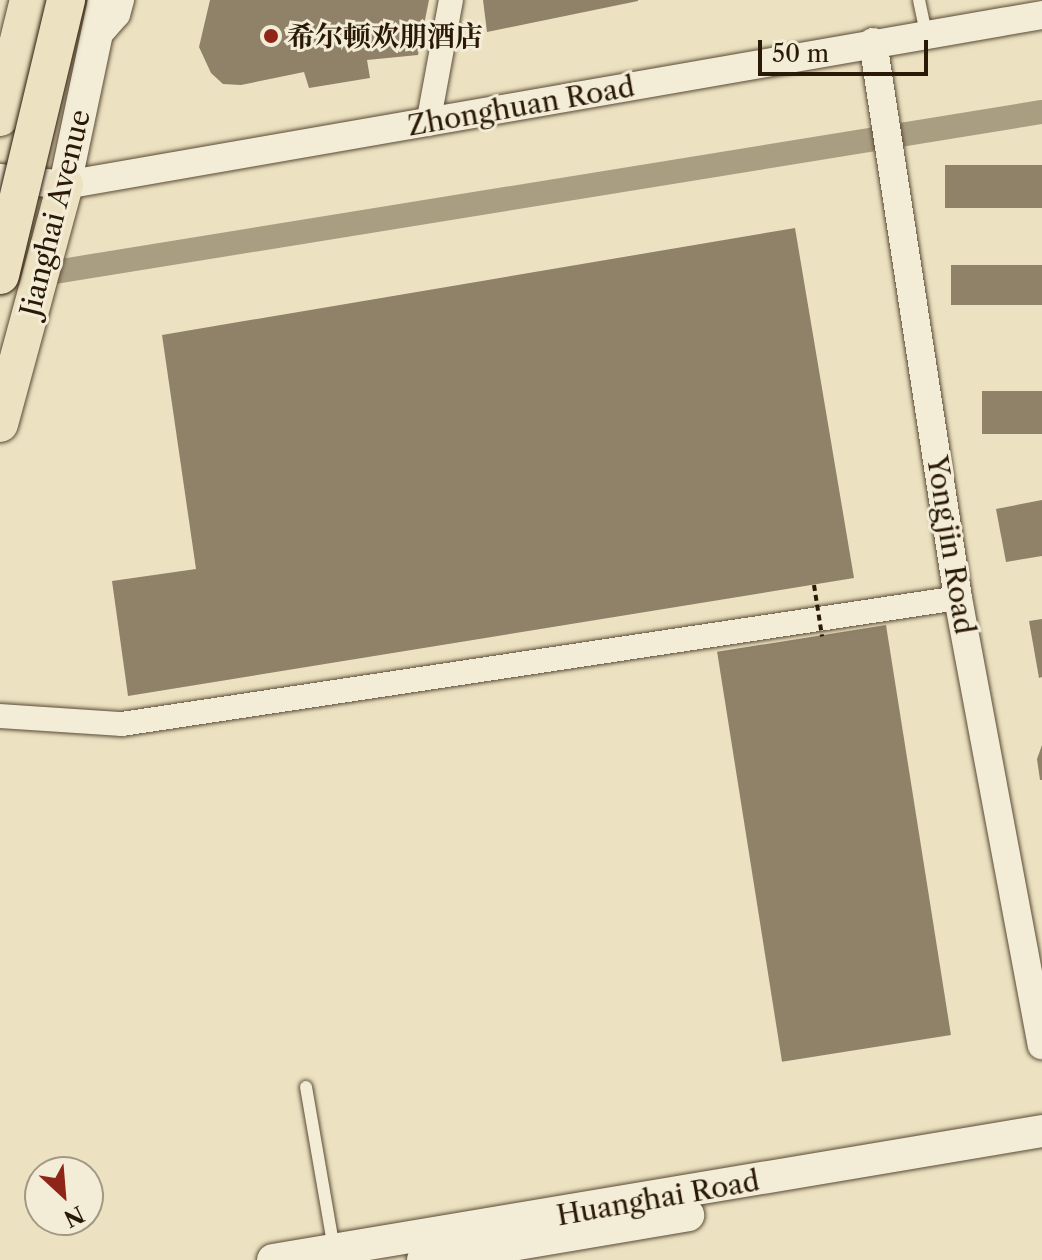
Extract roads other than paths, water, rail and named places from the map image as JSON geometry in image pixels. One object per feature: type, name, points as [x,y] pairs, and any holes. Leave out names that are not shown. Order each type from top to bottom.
[{"type":"highway","points":[[0,117],[29,0]]},
{"type":"highway","points":[[0,275],[66,0]]},
{"type":"main road","name":"Jianghai Avenue","points":[[0,424],[65,185],[104,0]]},
{"type":"main road","name":"Huanghai Road","points":[[273,1260],[382,1252],[1042,1131]]},
{"type":"main road","name":"Huanghai Road","points":[[423,1260],[1042,1153]]},
{"type":"street","points":[[95,41],[118,15],[122,0]]},
{"type":"street","points":[[428,124],[451,0]]},
{"type":"street","name":"Zhonghuan Road","points":[[0,178],[65,185],[428,124],[926,32],[1042,15]]},
{"type":"street","name":"Yongjin Road","points":[[873,42],[958,598],[1042,1045]]},
{"type":"street","points":[[0,716],[122,724],[958,598]]},
{"type":"lane","points":[[919,0],[926,32]]},
{"type":"lane","points":[[306,1087],[335,1256]]},
{"type":"waterway","points":[[55,272],[1042,112]]},
{"type":"place","name":"希尔顿欢朋酒店","points":[[271,36]]}]
